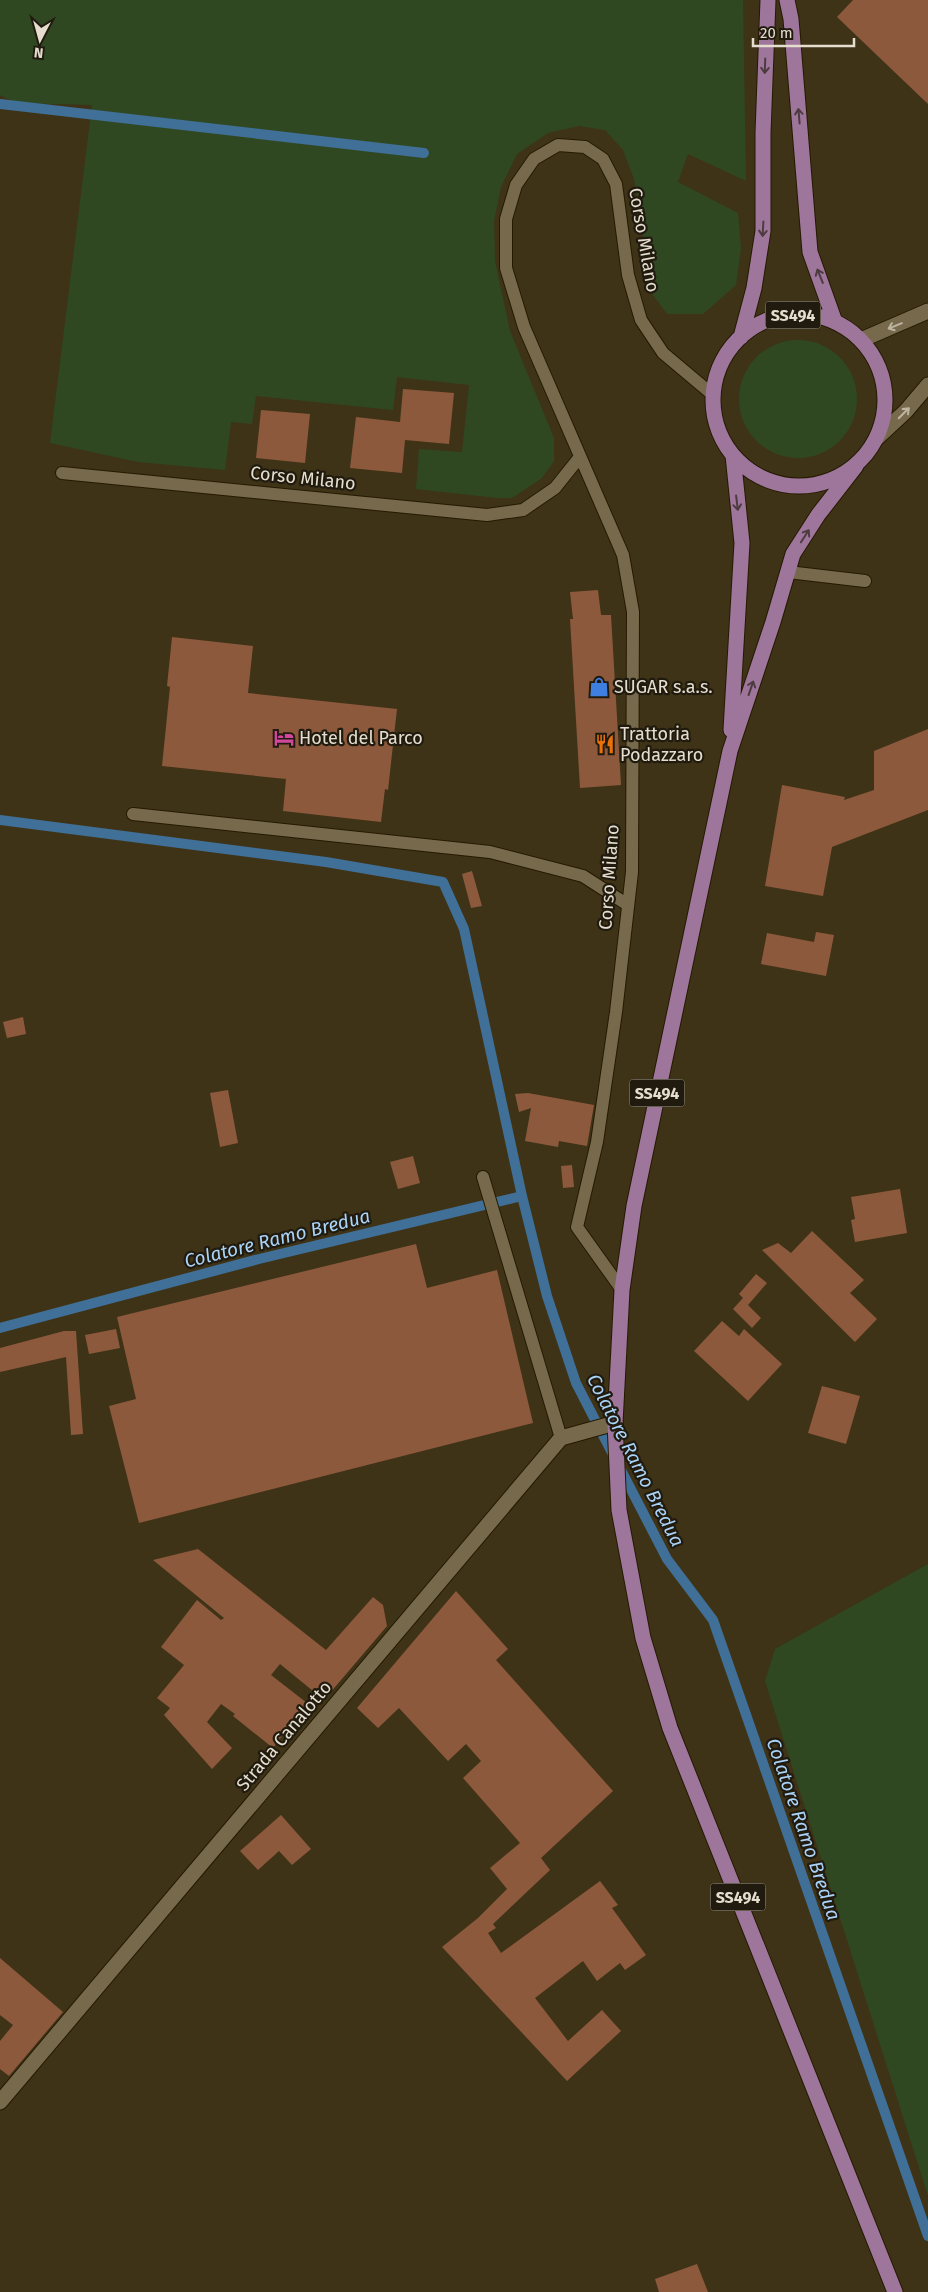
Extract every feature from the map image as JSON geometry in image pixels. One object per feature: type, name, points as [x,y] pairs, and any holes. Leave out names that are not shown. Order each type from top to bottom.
[{"type":"main road","name":"SS494","points":[[741,337],[754,288],[763,231],[763,133],[768,0]]},
{"type":"main road","name":"SS494","points":[[788,0],[810,252],[835,322]]},
{"type":"main road","name":"SS494","points":[[856,466],[832,480],[806,486],[778,484],[753,473],[733,455],[719,430],[715,416],[713,395],[721,366],[727,353],[741,337],[762,323],[786,316],[811,315],[835,322],[861,340],[876,362],[884,386],[885,412],[878,437],[868,453],[818,515],[793,554],[730,751],[634,1206],[622,1290],[614,1424],[621,1519],[644,1638],[670,1728],[895,2292]]},
{"type":"main road","name":"SS494","points":[[730,751],[742,543],[733,455]]},
{"type":"street","points":[[861,340],[928,311]]},
{"type":"street","points":[[878,437],[906,411],[928,385]]},
{"type":"street","points":[[561,1438],[614,1424]]},
{"type":"street","name":"Strada Canalotto","points":[[0,2102],[561,1438]]},
{"type":"lane","name":"Corso Milano","points":[[622,1290],[577,1228],[597,1142],[616,1012],[632,872],[633,612],[623,555],[579,458],[524,327],[506,268],[506,219],[516,185],[534,159],[558,145],[585,147],[603,159],[616,184],[628,275],[641,320],[663,353],[713,395]]},
{"type":"lane","name":"Corso Milano","points":[[62,474],[487,515],[524,510],[555,488],[579,458]]},
{"type":"lane","points":[[788,572],[865,581]]},
{"type":"lane","points":[[134,814],[490,852],[583,876],[628,905]]},
{"type":"lane","points":[[483,1177],[561,1438]]},
{"type":"green space","points":[[0,0],[743,0],[746,181],[688,154],[678,182],[738,213],[741,248],[736,285],[703,314],[667,314],[653,295],[634,179],[623,150],[605,130],[579,126],[548,133],[517,154],[501,187],[494,221],[495,261],[510,331],[554,438],[554,461],[542,478],[512,498],[416,489],[419,449],[462,452],[469,385],[397,377],[393,410],[256,396],[252,424],[231,422],[225,470],[138,462],[50,443],[92,105],[16,103],[0,95]]},
{"type":"green space","points":[[798,340],[821,344],[840,357],[853,376],[857,399],[853,422],[840,441],[821,454],[798,458],[775,454],[756,441],[743,422],[739,399],[743,376],[756,357],[775,344]]},
{"type":"green space","points":[[928,1564],[928,2196],[765,1681],[775,1649]]},
{"type":"building","points":[[853,0],[928,0],[928,104],[837,17]]},
{"type":"building","points":[[403,389],[454,393],[449,444],[405,440],[402,473],[350,468],[356,417],[400,422]]},
{"type":"building","points":[[261,410],[310,414],[305,463],[256,458]]},
{"type":"building","points":[[598,590],[601,615],[611,615],[621,785],[580,788],[570,619],[573,619],[570,592]]},
{"type":"building","points":[[172,637],[253,646],[248,693],[397,709],[388,790],[385,789],[381,822],[283,811],[286,779],[162,766],[170,687],[167,686]]},
{"type":"building","points":[[928,729],[928,810],[832,847],[823,896],[765,886],[782,785],[845,797],[844,800],[874,790],[874,751]]},
{"type":"building","points":[[472,871],[482,906],[471,908],[462,874]]},
{"type":"building","points":[[816,932],[834,935],[826,976],[761,964],[767,933],[814,942]]},
{"type":"building","points":[[23,1017],[26,1034],[7,1038],[3,1022]]},
{"type":"building","points":[[228,1090],[238,1143],[220,1147],[210,1093]]},
{"type":"building","points":[[528,1093],[594,1105],[587,1146],[559,1141],[558,1147],[525,1141],[531,1108],[519,1112],[515,1094]]},
{"type":"building","points":[[413,1156],[420,1183],[398,1189],[390,1162]]},
{"type":"building","points":[[572,1165],[574,1187],[563,1188],[561,1166]]},
{"type":"building","points":[[900,1189],[907,1233],[855,1242],[851,1220],[855,1219],[851,1197]]},
{"type":"building","points":[[812,1231],[864,1280],[850,1293],[877,1319],[855,1342],[762,1250],[778,1243],[791,1253]]},
{"type":"building","points":[[416,1244],[427,1288],[497,1270],[533,1423],[139,1523],[109,1406],[136,1399],[117,1317]]},
{"type":"building","points":[[756,1274],[767,1283],[748,1305],[761,1318],[752,1328],[733,1309],[743,1298],[739,1294]]},
{"type":"building","points":[[722,1321],[739,1336],[744,1329],[782,1364],[748,1401],[694,1351]]},
{"type":"building","points":[[116,1329],[120,1348],[89,1354],[85,1335]]},
{"type":"building","points":[[64,1331],[76,1331],[83,1434],[71,1435],[66,1357],[0,1372],[0,1348]]},
{"type":"building","points":[[822,1386],[860,1396],[846,1444],[808,1433]]},
{"type":"building","points":[[198,1549],[326,1650],[373,1597],[383,1605],[387,1626],[324,1700],[280,1664],[271,1675],[307,1703],[273,1748],[221,1704],[207,1722],[232,1748],[212,1769],[164,1715],[170,1708],[157,1698],[184,1665],[161,1647],[197,1600],[221,1620],[224,1618],[153,1560]]},
{"type":"building","points":[[456,1591],[508,1649],[496,1660],[613,1791],[541,1858],[550,1870],[493,1924],[496,1928],[488,1933],[501,1953],[600,1881],[618,1905],[612,1908],[646,1955],[625,1970],[620,1963],[597,1981],[583,1961],[535,1998],[568,2041],[602,2010],[621,2031],[567,2081],[442,1947],[478,1918],[507,1889],[490,1868],[520,1843],[463,1778],[481,1761],[466,1744],[448,1761],[399,1708],[378,1728],[357,1708]]},
{"type":"building","points":[[281,1815],[311,1849],[292,1865],[279,1851],[258,1870],[240,1851]]},
{"type":"building","points":[[0,1958],[63,2012],[9,2076],[0,2069],[0,2041],[13,2025],[0,2015]]},
{"type":"building","points":[[697,2264],[708,2292],[659,2292],[655,2279]]},
{"type":"waterway","points":[[0,104],[424,153]]},
{"type":"waterway","name":"Colatore Ramo Bredua","points":[[0,820],[326,862],[443,882],[464,929],[522,1196],[547,1296],[576,1383],[667,1559],[713,1620],[928,2236]]},
{"type":"waterway","name":"Colatore Ramo Bredua","points":[[0,1328],[259,1259],[522,1196]]},
{"type":"place","name":"SUGAR s.a.s.","points":[[599,687]]},
{"type":"place","name":"Hotel del Parco","points":[[284,738]]},
{"type":"place","name":"Trattoria Podazzaro","points":[[605,744]]}]
